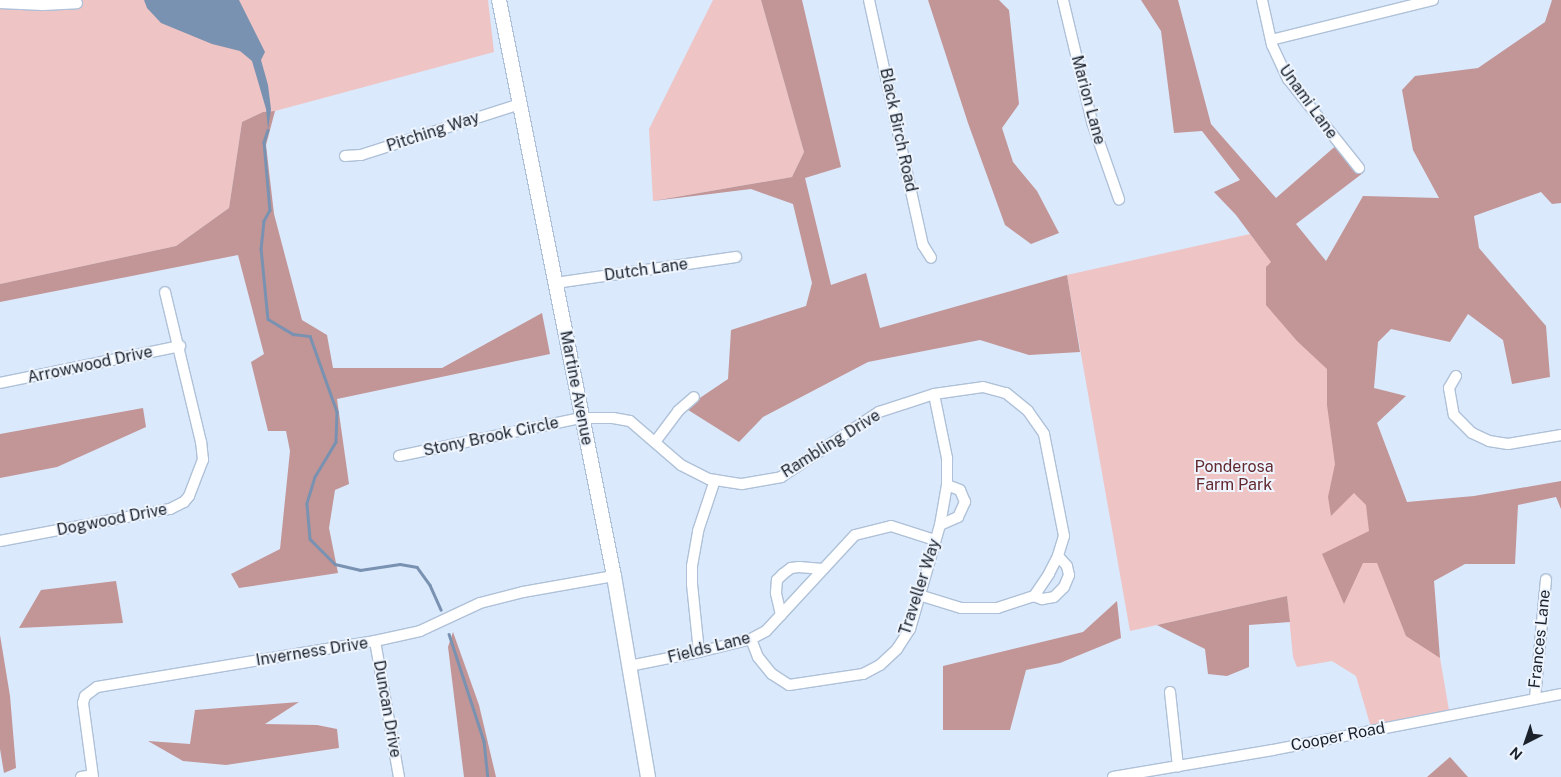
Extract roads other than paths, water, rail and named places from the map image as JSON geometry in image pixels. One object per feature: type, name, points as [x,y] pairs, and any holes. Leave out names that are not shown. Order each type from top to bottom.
[{"type":"main road","name":"Martine Avenue","points":[[499,0],[614,576],[648,777]]},
{"type":"street","name":"Black Birch Road","points":[[869,0],[923,245],[931,258]]},
{"type":"street","name":"Marion Lane","points":[[1063,0],[1092,122],[1119,199]]},
{"type":"street","name":"Unami Lane","points":[[1262,0],[1278,62],[1288,79],[1359,168]]},
{"type":"street","points":[[1271,40],[1433,0]]},
{"type":"street","points":[[0,3],[77,3]]},
{"type":"street","name":"Pitching Way","points":[[345,156],[361,155],[520,104]]},
{"type":"street","name":"Dutch Lane","points":[[556,283],[736,257]]},
{"type":"street","name":"Dogwood Drive","points":[[0,541],[170,509],[184,502],[192,490],[203,460],[201,442],[180,346],[165,292]]},
{"type":"street","name":"Arrowwood Drive","points":[[0,383],[180,346]]},
{"type":"street","points":[[1456,376],[1449,388],[1454,415],[1472,433],[1489,441],[1508,444],[1561,435]]},
{"type":"street","name":"Rambling Drive","points":[[582,418],[630,420],[681,466],[715,480],[742,484],[781,476],[879,412],[934,394],[983,386],[1006,393],[1028,411],[1044,434],[1064,536],[1058,556],[1049,574],[1034,596]]},
{"type":"street","name":"Traveller Way","points":[[751,639],[758,657],[772,674],[790,685],[863,674],[880,665],[897,649],[910,629],[940,525],[948,486],[947,458],[934,394]]},
{"type":"street","points":[[655,442],[678,411],[694,397]]},
{"type":"street","name":"Stony Brook Circle","points":[[400,456],[582,418]]},
{"type":"street","points":[[699,652],[692,566],[698,531],[715,480]]},
{"type":"street","name":"Traveller Way","points":[[940,525],[958,516],[965,502],[960,490],[948,486]]},
{"type":"street","name":"Fields Lane","points":[[629,666],[751,639],[766,631],[855,535],[891,526],[935,540]]},
{"type":"street","points":[[919,595],[961,608],[998,608],[1034,596],[1042,599],[1054,597],[1064,587],[1069,575],[1067,566],[1058,556]]},
{"type":"street","points":[[781,615],[776,594],[777,580],[792,568],[823,568]]},
{"type":"street","name":"Inverness Drive","points":[[92,776],[84,703],[85,696],[98,687],[375,642],[420,631],[480,603],[523,592],[614,576]]},
{"type":"street","name":"Frances Lane","points":[[1535,698],[1546,580]]},
{"type":"street","name":"Duncan Drive","points":[[375,642],[399,777]]},
{"type":"street","points":[[1170,692],[1178,767]]},
{"type":"street","name":"Cooper Road","points":[[1117,777],[1273,750],[1561,694]]},
{"type":"street","points":[[81,777],[92,776]]},
{"type":"water","points":[[144,0],[239,0],[265,52],[261,60],[268,85],[271,109],[268,130],[266,109],[252,61],[240,51],[212,44],[161,23],[147,8]]},
{"type":"waterway","points":[[268,130],[264,142],[270,210],[264,221],[261,248],[268,319],[293,334],[310,336],[337,412],[336,442],[315,477],[307,504],[310,539],[335,564],[360,570],[400,564],[417,567],[430,585],[441,610]]},
{"type":"waterway","points":[[449,634],[484,741],[488,777]]},
{"type":"park label","name":"Ponderosa Farm Park","points":[[1234,476]]}]
